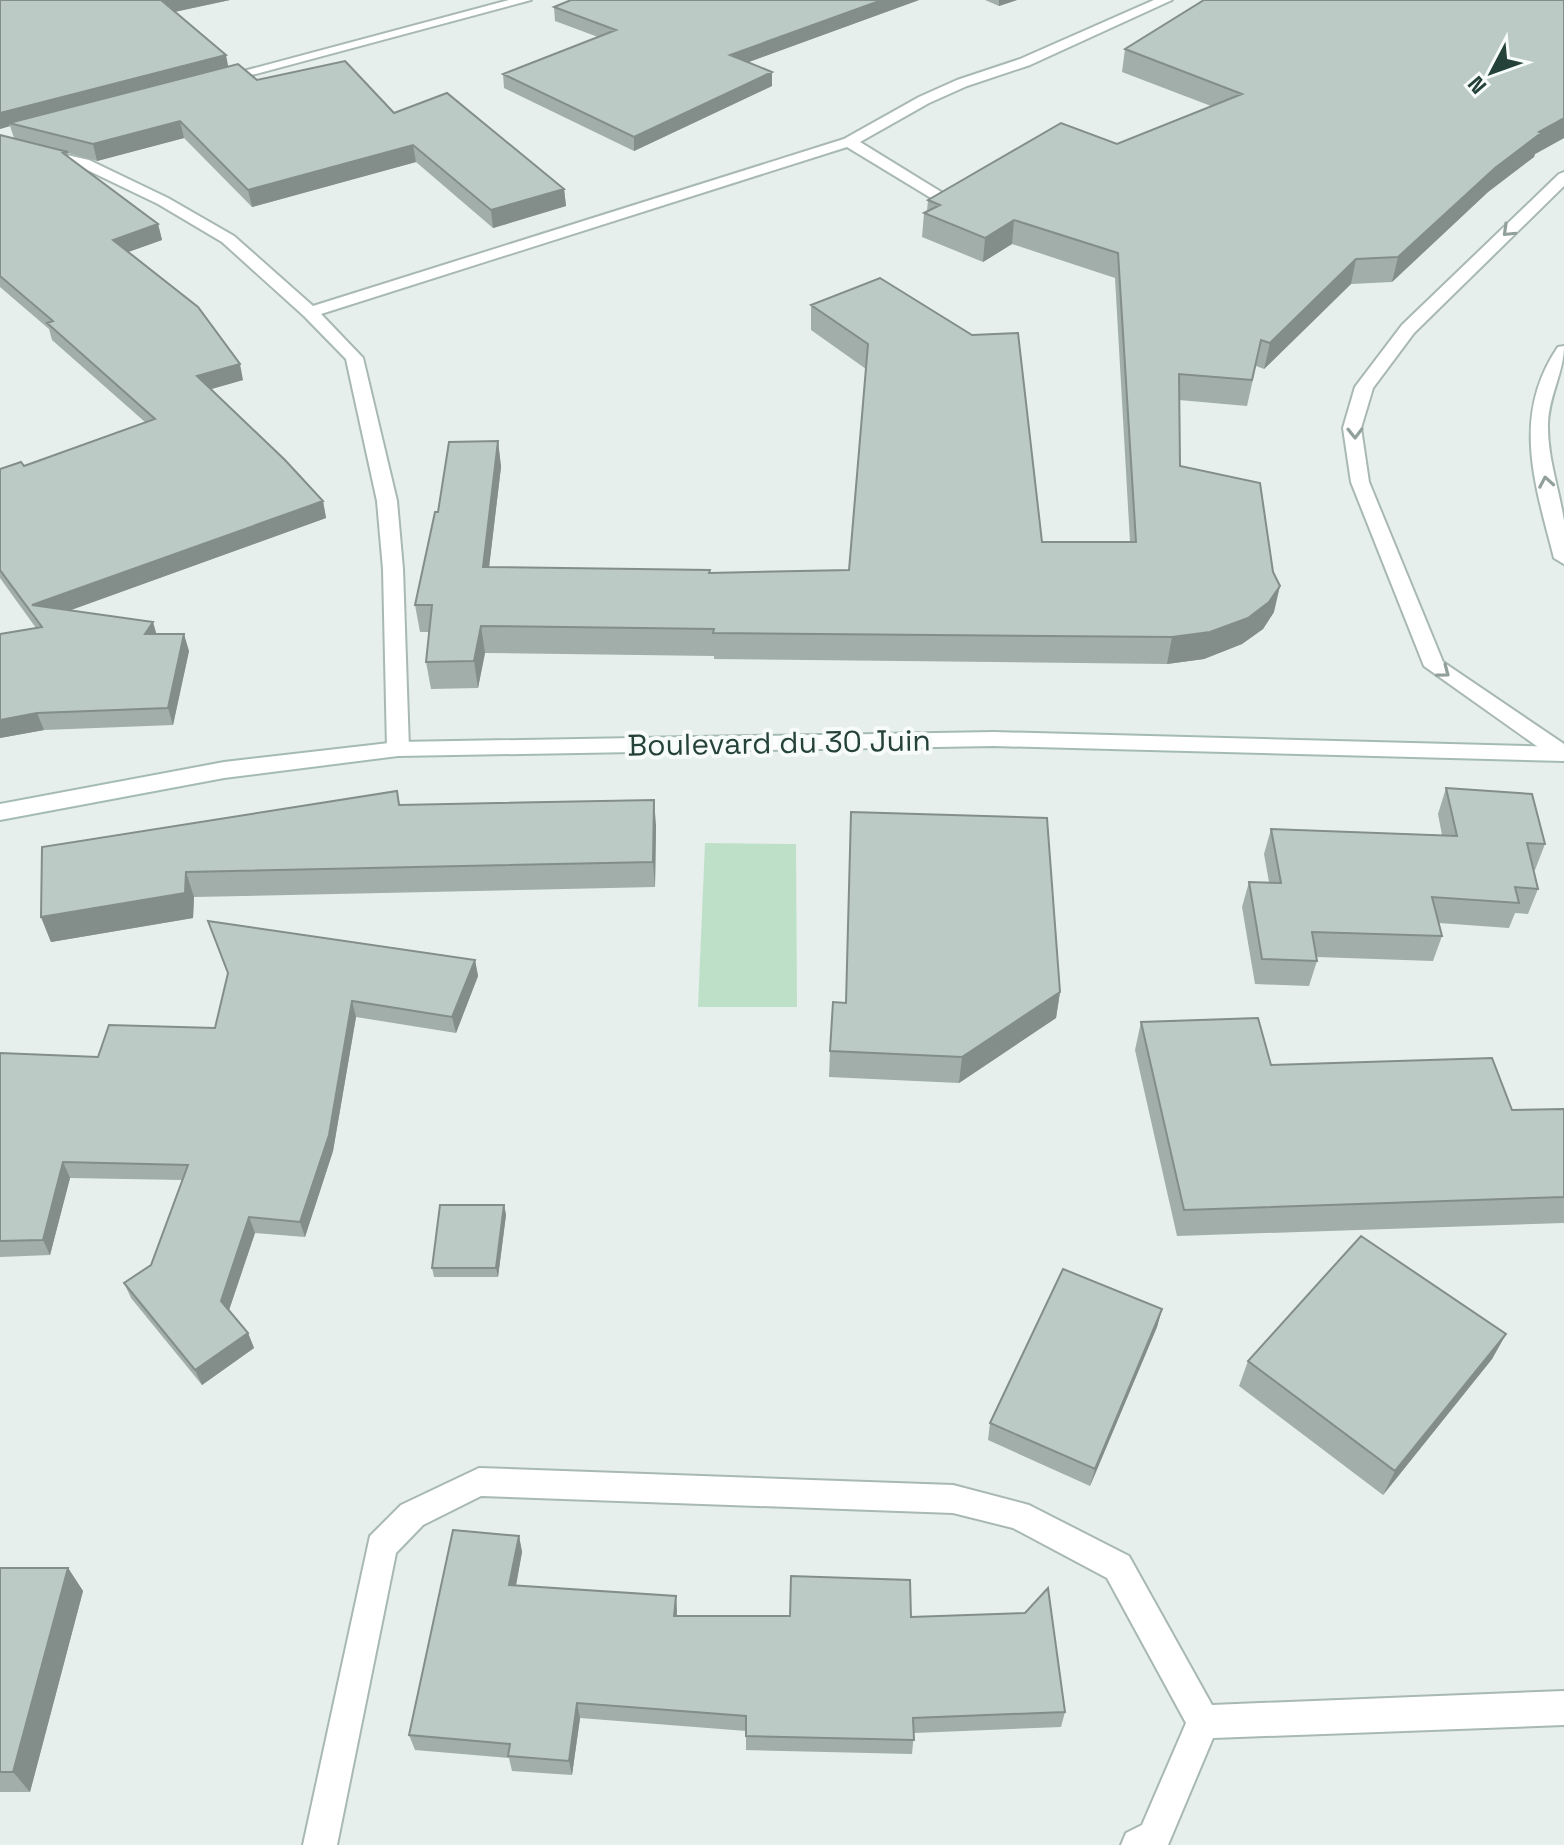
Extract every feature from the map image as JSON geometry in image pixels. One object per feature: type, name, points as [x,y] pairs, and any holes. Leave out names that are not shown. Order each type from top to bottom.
[{"type":"street","points":[[208,82],[524,0]]},
{"type":"street","points":[[310,312],[849,142],[924,100],[962,83],[1025,62],[1165,0]]},
{"type":"street","points":[[5,137],[84,163],[163,201],[228,239],[310,312],[354,358],[387,501],[393,569],[398,749]]},
{"type":"street","points":[[849,142],[941,198]]},
{"type":"street","points":[[1564,177],[1408,329],[1364,387],[1352,428],[1360,482],[1434,666],[1564,758]]},
{"type":"street","points":[[1564,351],[1552,365],[1539,407],[1544,480],[1564,558]]},
{"type":"street","name":"Boulevard du 30 Juin","points":[[0,812],[224,770],[398,749],[994,739],[1564,758]]},
{"type":"street","points":[[320,1845],[381,1547],[389,1534],[416,1511],[479,1482],[953,1499],[1018,1515],[1118,1567],[1203,1722]]},
{"type":"street","points":[[1203,1722],[1564,1708]]},
{"type":"street","points":[[1138,1845],[1154,1837],[1203,1722]]},
{"type":"green space","points":[[705,843],[796,844],[797,1007],[698,1007]]},
{"type":"building","points":[[0,0],[161,0],[226,55],[0,113]]},
{"type":"building","points":[[571,0],[882,0],[730,55],[772,72],[634,137],[503,74],[616,30],[554,7]]},
{"type":"building","points":[[1204,0],[1564,0],[1564,118],[1539,132],[1495,168],[1398,257],[1356,259],[1270,343],[1261,340],[1252,380],[1179,374],[1180,466],[1260,483],[1273,572],[1280,586],[1269,602],[1248,618],[1210,632],[1172,637],[713,633],[714,629],[481,626],[474,661],[426,662],[432,605],[415,605],[435,512],[438,512],[449,442],[498,441],[483,567],[710,570],[709,573],[849,570],[868,344],[811,305],[880,278],[972,335],[1018,333],[1042,542],[1136,542],[1118,253],[1014,220],[985,238],[924,213],[940,205],[928,200],[1061,123],[1117,144],[1242,94],[1125,49]]},
{"type":"building","points":[[345,61],[394,113],[447,93],[564,189],[491,210],[413,145],[248,190],[180,121],[93,144],[9,123],[238,64],[257,80]]},
{"type":"building","points":[[0,135],[68,152],[63,153],[158,224],[113,240],[198,307],[240,364],[197,376],[323,501],[32,605],[153,622],[145,634],[184,634],[168,708],[37,713],[0,720],[0,634],[42,627],[0,570],[0,469],[21,462],[24,466],[155,419],[47,323],[53,321],[0,276]]},
{"type":"building","points":[[1446,788],[1532,794],[1545,844],[1527,843],[1538,889],[1515,887],[1519,903],[1432,897],[1442,936],[1312,932],[1317,961],[1262,959],[1249,882],[1281,883],[1271,829],[1457,836]]},
{"type":"building","points":[[397,791],[399,805],[654,800],[653,862],[186,872],[185,893],[41,917],[42,847]]},
{"type":"building","points":[[851,812],[1047,818],[1060,992],[962,1057],[830,1051],[833,1002],[846,1003]]},
{"type":"building","points":[[208,921],[475,960],[452,1017],[352,1001],[329,1135],[300,1222],[249,1217],[221,1301],[248,1333],[195,1370],[124,1283],[151,1265],[188,1165],[63,1162],[43,1240],[0,1241],[0,1053],[98,1057],[109,1025],[215,1028],[228,973]]},
{"type":"building","points":[[1258,1018],[1271,1065],[1492,1058],[1512,1110],[1564,1109],[1564,1197],[1184,1210],[1141,1022]]},
{"type":"building","points":[[440,1205],[504,1205],[496,1268],[432,1268]]},
{"type":"building","points":[[1361,1236],[1506,1334],[1395,1471],[1248,1361]]},
{"type":"building","points":[[1063,1269],[1162,1309],[1095,1469],[990,1423]]},
{"type":"building","points":[[453,1530],[519,1536],[509,1585],[676,1596],[674,1616],[790,1616],[791,1576],[910,1580],[911,1617],[1025,1613],[1048,1588],[1065,1712],[913,1718],[914,1740],[746,1736],[746,1716],[577,1703],[569,1761],[508,1756],[510,1744],[409,1735]]},
{"type":"building","points":[[0,1568],[68,1568],[13,1772],[0,1772]]}]
